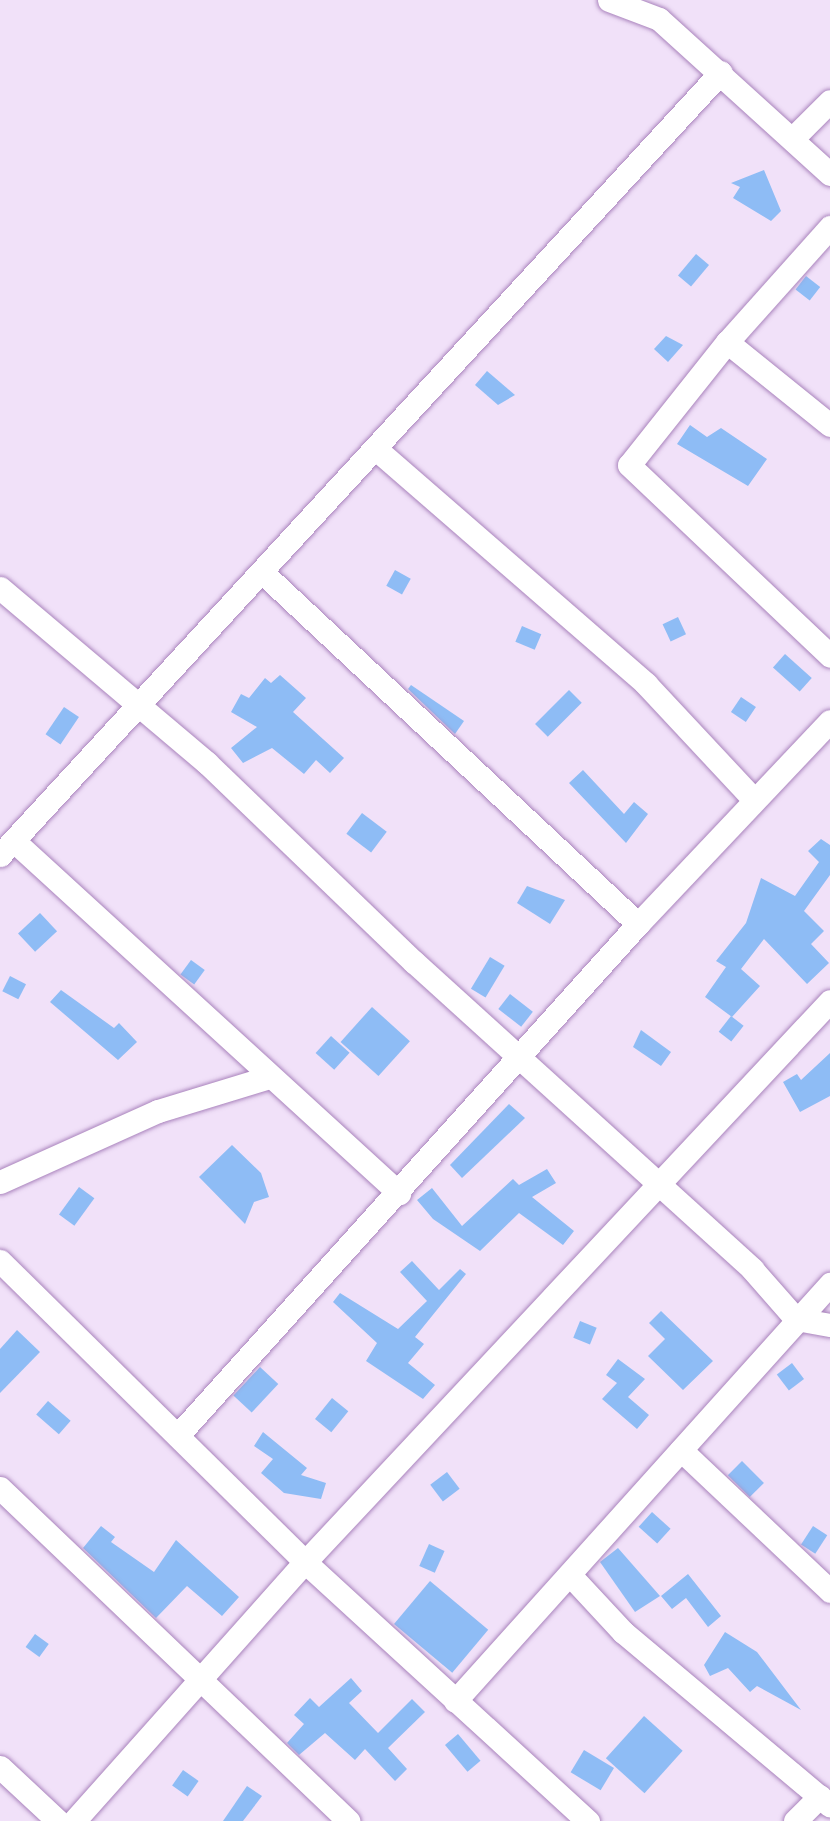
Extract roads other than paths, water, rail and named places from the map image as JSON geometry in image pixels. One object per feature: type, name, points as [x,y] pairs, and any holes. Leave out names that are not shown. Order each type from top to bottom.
[{"type":"street","points":[[608,0],[659,19],[795,136],[830,174]]},
{"type":"street","points":[[399,1193],[7,848],[263,573],[721,72]]},
{"type":"street","points":[[795,136],[830,101]]},
{"type":"street","points":[[830,228],[727,342],[631,458],[631,471],[830,656]]},
{"type":"street","points":[[727,342],[830,425]]},
{"type":"street","points":[[376,449],[646,684],[754,800]]},
{"type":"street","points":[[263,573],[638,924]]},
{"type":"street","points":[[1,589],[139,704],[520,1060],[752,1269],[796,1319],[830,1325]]},
{"type":"street","points":[[178,1435],[520,1060],[638,924],[830,721]]},
{"type":"street","points":[[74,1821],[304,1562],[830,1000]]},
{"type":"street","points":[[0,1182],[158,1111],[266,1078]]},
{"type":"street","points":[[0,1261],[304,1562],[588,1821]]},
{"type":"street","points":[[455,1701],[830,1284]]},
{"type":"street","points":[[681,1450],[830,1591]]},
{"type":"street","points":[[0,1488],[348,1821]]},
{"type":"street","points":[[570,1575],[623,1632],[825,1801],[796,1821]]},
{"type":"street","points":[[0,1767],[58,1821]]}]
